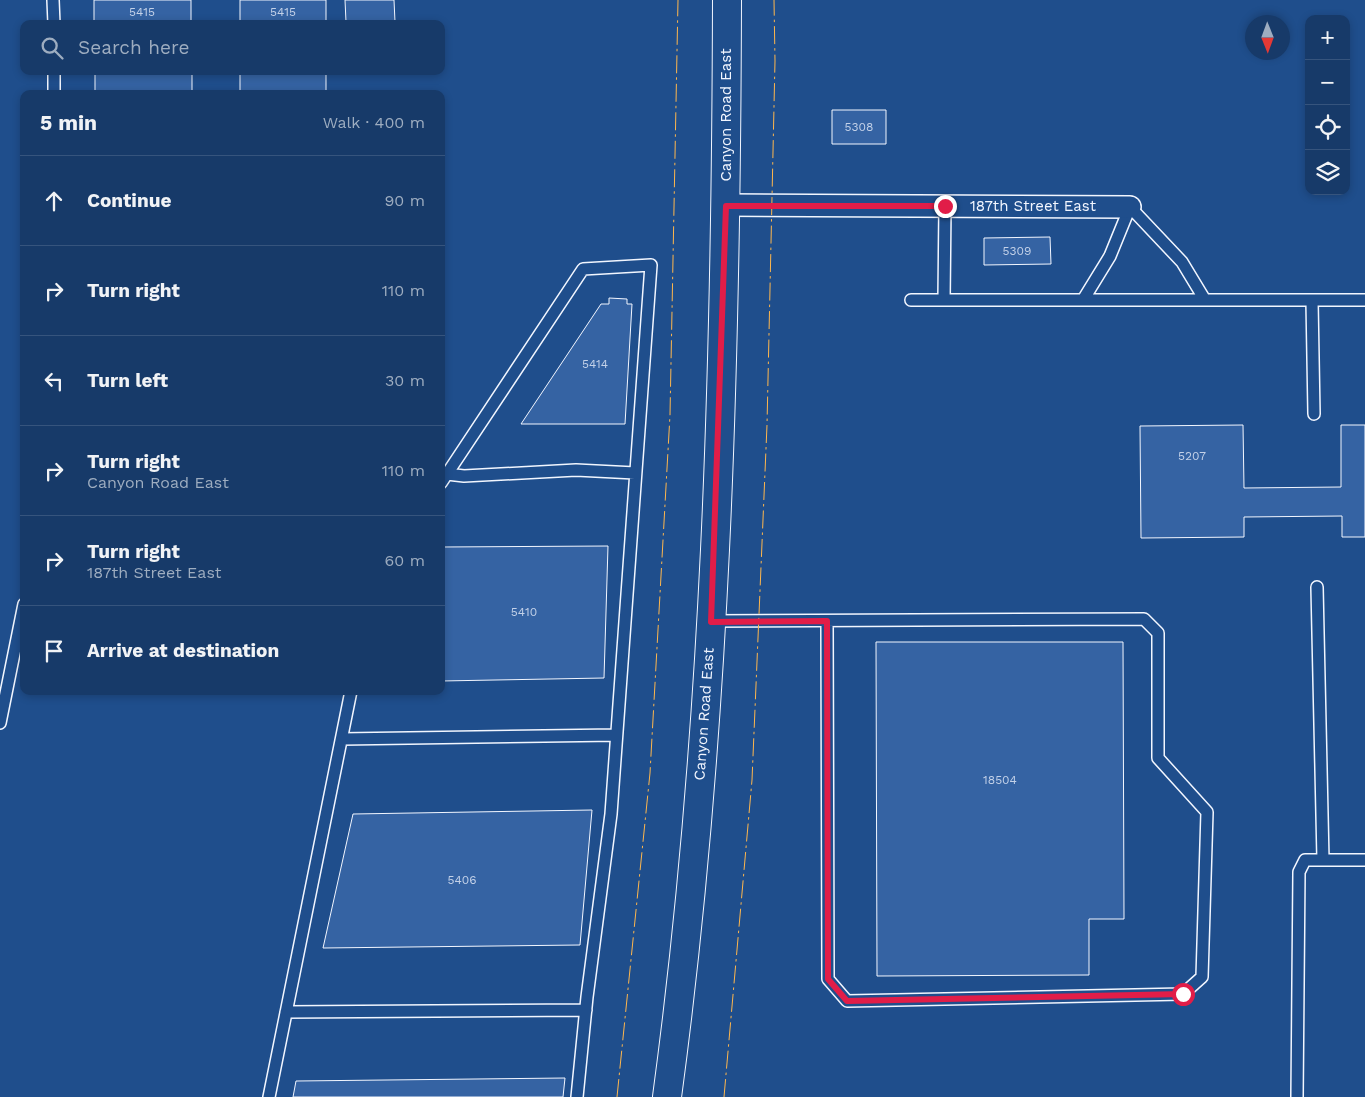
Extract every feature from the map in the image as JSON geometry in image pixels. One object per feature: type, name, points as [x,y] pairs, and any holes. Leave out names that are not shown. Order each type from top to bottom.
[{"type":"main road","name":"Canyon Road East","points":[[667,1097],[679,1010],[693,861],[711,622],[726,206],[727,0]]},
{"type":"street","name":"187th Street East","points":[[726,206],[1130,206]]},
{"type":"lane","points":[[53,0],[54,20]]},
{"type":"lane","points":[[54,75],[54,90]]},
{"type":"lane","points":[[944,300],[945,206]]},
{"type":"lane","points":[[1084,300],[1110,256],[1130,206],[1182,262],[1205,300]]},
{"type":"lane","points":[[445,476],[583,268],[651,265],[611,814],[577,1097]]},
{"type":"lane","points":[[912,300],[1365,300]]},
{"type":"lane","points":[[1312,301],[1314,414]]},
{"type":"lane","points":[[445,478],[576,470],[635,474]]},
{"type":"lane","points":[[1317,588],[1323,860]]},
{"type":"lane","points":[[711,622],[827,621],[1144,619],[1158,633],[1158,758],[1207,812],[1202,977],[1183,994],[847,1001],[828,979],[827,621]]},
{"type":"lane","points":[[0,723],[20,624]]},
{"type":"lane","points":[[269,1097],[350,695]]},
{"type":"lane","points":[[342,739],[616,735]]},
{"type":"lane","points":[[1298,1097],[1299,872],[1305,860],[1365,860]]},
{"type":"lane","points":[[286,1012],[586,1010]]},
{"type":"building","points":[[94,0],[191,0],[191,20],[94,20]]},
{"type":"building","points":[[240,0],[326,0],[326,20],[240,20]]},
{"type":"building","points":[[345,0],[394,0],[395,20],[346,20]]},
{"type":"building","points":[[95,75],[192,75],[192,90],[95,90]]},
{"type":"building","points":[[240,75],[326,75],[326,90],[240,90]]},
{"type":"building","points":[[832,110],[886,110],[886,144],[832,144]]},
{"type":"building","points":[[1050,237],[1051,264],[984,265],[984,238]]},
{"type":"building","points":[[609,298],[627,299],[627,304],[632,304],[625,424],[521,424],[601,304],[609,304]]},
{"type":"building","points":[[1243,425],[1244,488],[1341,487],[1341,425],[1365,425],[1365,537],[1342,537],[1342,516],[1244,517],[1244,537],[1141,538],[1140,426]]},
{"type":"building","points":[[608,546],[604,678],[445,681],[445,547]]},
{"type":"building","points":[[876,642],[1123,642],[1124,919],[1089,919],[1089,975],[877,976]]},
{"type":"building","points":[[592,810],[580,945],[323,948],[353,814]]},
{"type":"building","points":[[565,1078],[563,1097],[293,1097],[296,1081]]},
{"type":"power","points":[[617,1097],[650,773],[670,415],[678,0]]},
{"type":"power","points":[[724,1097],[752,780],[767,425],[775,61],[774,0]]},
{"type":"route","points":[[945,206],[726,206],[724,305],[711,622],[827,621],[828,979],[847,1001],[1183,994]]}]
